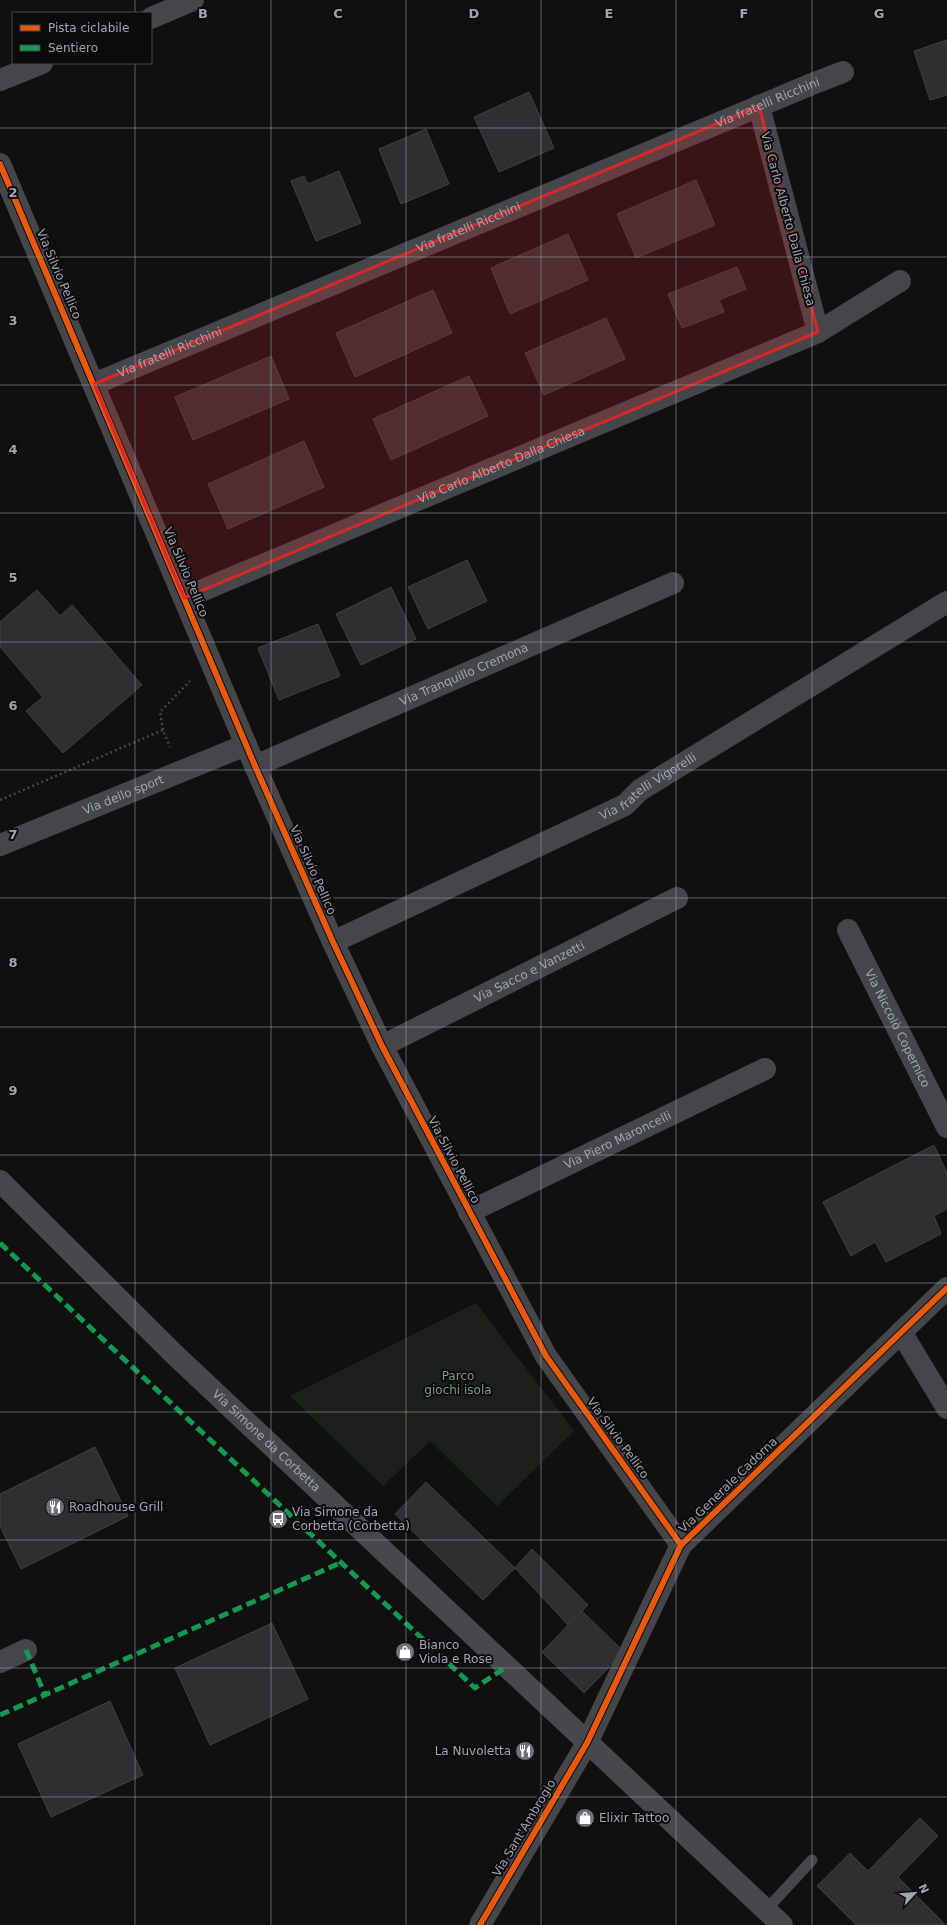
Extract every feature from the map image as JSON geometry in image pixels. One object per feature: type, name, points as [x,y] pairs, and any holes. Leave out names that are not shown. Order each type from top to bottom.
[{"type":"main road","name":"Via Simone da Corbetta","points":[[0,1181],[175,1355],[782,1925]]},
{"type":"street","points":[[152,18],[193,0]]},
{"type":"street","points":[[0,80],[40,64]]},
{"type":"street","name":"Via fratelli Ricchini","points":[[94,384],[843,72]]},
{"type":"street","name":"Via Carlo Alberto Dalla Chiesa","points":[[759,106],[818,332]]},
{"type":"street","name":"Via Silvio Pellico","points":[[0,164],[255,766],[333,942],[382,1046],[546,1356],[681,1545]]},
{"type":"street","name":"Via Carlo Alberto Dalla Chiesa","points":[[184,598],[818,332],[900,281]]},
{"type":"street","name":"Via Tranquillo Cremona","points":[[255,766],[673,583]]},
{"type":"street","name":"Via fratelli Vigorelli","points":[[333,942],[625,805],[640,790],[947,602]]},
{"type":"street","name":"Via dello sport","points":[[0,846],[246,745]]},
{"type":"street","name":"Via Sacco e Vanzetti","points":[[382,1046],[677,898]]},
{"type":"street","name":"Via Niccolò Copernico","points":[[848,930],[947,1127]]},
{"type":"street","name":"Via Piero Maroncelli","points":[[469,1212],[765,1069]]},
{"type":"street","name":"Via Generale Cadorna","points":[[587,1743],[681,1545],[947,1288]]},
{"type":"street","points":[[901,1332],[947,1408]]},
{"type":"street","points":[[0,1662],[26,1650]]},
{"type":"street","name":"Via Sant'Ambrogio","points":[[480,1925],[587,1743]]},
{"type":"lane","points":[[766,1910],[812,1860]]},
{"type":"path","points":[[0,800],[163,730],[180,772]]},
{"type":"highlighted area","points":[[759,106],[818,332],[184,598],[94,384]]},
{"type":"green space","name":"Parco giochi isola","points":[[476,1303],[574,1431],[497,1506],[430,1441],[383,1486],[290,1396]]},
{"type":"building","points":[[947,40],[947,95],[930,100],[914,51]]},
{"type":"building","points":[[529,92],[554,148],[499,172],[474,117]]},
{"type":"building","points":[[426,129],[449,184],[401,204],[379,149]]},
{"type":"building","points":[[339,171],[361,223],[316,241],[291,181],[304,176],[308,184]]},
{"type":"building","points":[[696,180],[715,225],[636,258],[617,214]]},
{"type":"building","points":[[568,234],[588,280],[510,314],[491,268]]},
{"type":"building","points":[[737,267],[746,289],[719,300],[724,312],[682,328],[668,294]]},
{"type":"building","points":[[433,290],[452,333],[355,377],[336,333]]},
{"type":"building","points":[[606,318],[625,359],[544,395],[525,353]]},
{"type":"building","points":[[271,356],[289,399],[193,440],[175,397]]},
{"type":"building","points":[[469,376],[488,416],[391,460],[373,419]]},
{"type":"building","points":[[304,441],[324,487],[228,529],[208,484]]},
{"type":"building","points":[[467,560],[487,601],[428,629],[408,587]]},
{"type":"building","points":[[391,587],[416,639],[361,665],[336,614]]},
{"type":"building","points":[[37,590],[60,616],[72,605],[142,685],[63,753],[26,711],[43,697],[0,647],[0,622]]},
{"type":"building","points":[[318,624],[340,676],[279,700],[258,648]]},
{"type":"building","points":[[934,1145],[947,1173],[947,1209],[934,1216],[941,1234],[886,1262],[875,1242],[851,1256],[823,1202]]},
{"type":"building","points":[[95,1447],[128,1516],[21,1569],[0,1526],[0,1494]]},
{"type":"building","points":[[426,1482],[515,1568],[483,1600],[395,1514]]},
{"type":"building","points":[[532,1549],[588,1605],[568,1625],[515,1568]]},
{"type":"building","points":[[582,1611],[624,1652],[584,1693],[542,1652]]},
{"type":"building","points":[[272,1623],[308,1699],[210,1745],[175,1668]]},
{"type":"building","points":[[110,1701],[143,1775],[51,1817],[18,1744]]},
{"type":"building","points":[[920,1818],[938,1836],[898,1877],[946,1925],[856,1925],[817,1886],[850,1853],[868,1871]]},
{"type":"marked path","points":[[0,1243],[475,1688],[506,1667]]},
{"type":"marked path","points":[[0,1715],[340,1563]]},
{"type":"marked path","points":[[26,1650],[45,1695]]},
{"type":"cycle path","points":[[0,164],[255,766],[333,942],[382,1046],[546,1356],[681,1545]]},
{"type":"cycle path","points":[[480,1925],[587,1743],[681,1545],[947,1288]]},
{"type":"place","name":"Roadhouse Grill","points":[[55,1507]]},
{"type":"place","name":"Via Simone da Corbetta (Corbetta)","points":[[278,1519]]},
{"type":"place","name":"Bianco Viola e Rose","points":[[405,1652]]},
{"type":"place","name":"La Nuvoletta","points":[[525,1751]]},
{"type":"place","name":"Elixir Tattoo","points":[[585,1818]]}]
